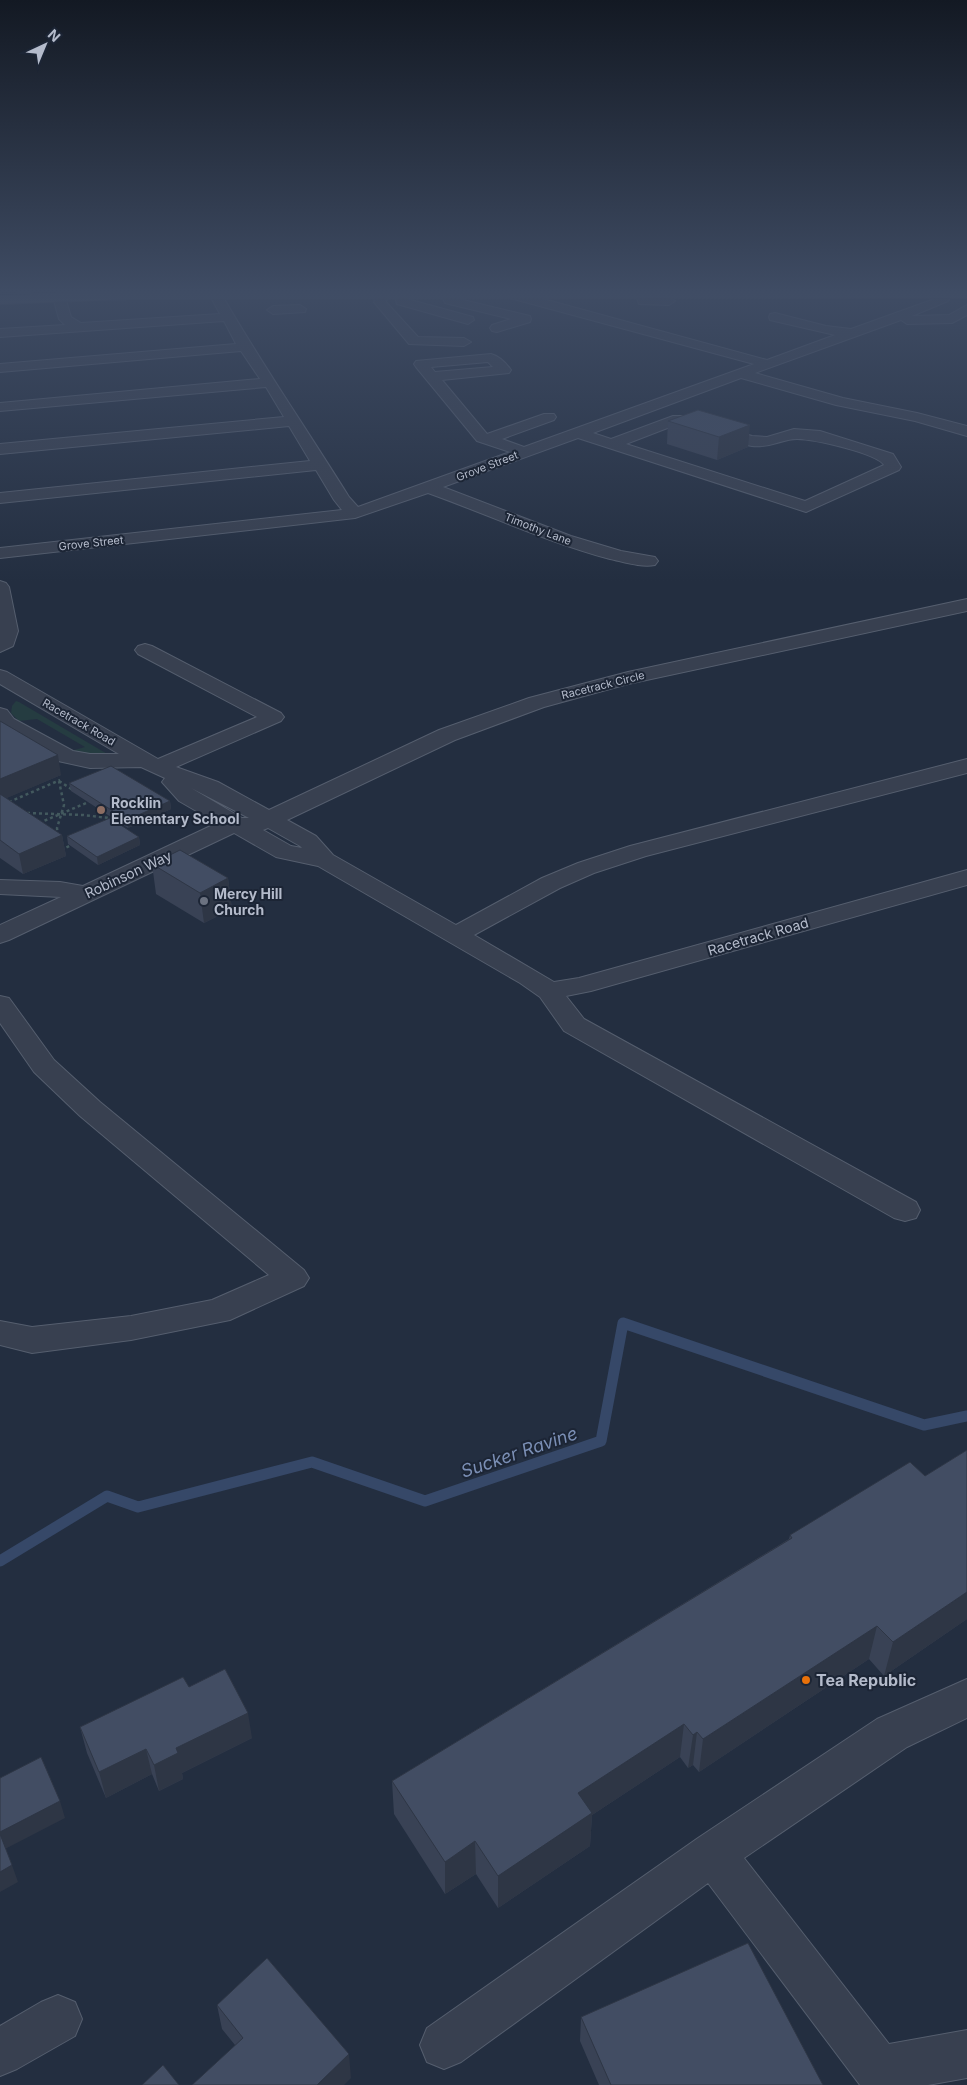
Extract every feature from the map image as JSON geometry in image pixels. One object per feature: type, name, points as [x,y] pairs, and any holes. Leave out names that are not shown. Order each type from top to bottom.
[{"type":"street","points":[[0,407],[213,387]]},
{"type":"street","points":[[273,387],[342,500],[355,513]]},
{"type":"street","points":[[440,387],[482,438],[524,452]]},
{"type":"street","name":"Grove Street","points":[[0,553],[355,513],[429,488],[704,387]]},
{"type":"street","points":[[788,387],[841,402],[917,417],[967,431]]},
{"type":"street","points":[[578,433],[806,507],[893,467],[887,458],[877,453],[820,436],[794,434],[768,442],[751,441],[644,409]]},
{"type":"street","points":[[486,440],[549,417]]},
{"type":"street","points":[[611,444],[678,419]]},
{"type":"street","points":[[0,449],[294,422]]},
{"type":"street","points":[[0,498],[321,465]]},
{"type":"street","name":"Timothy Lane","points":[[429,488],[590,548],[649,562]]},
{"type":"street","points":[[0,587],[8,631],[6,642],[0,646]]},
{"type":"street","name":"Racetrack Circle","points":[[255,823],[445,736],[540,701],[619,680],[967,605]]},
{"type":"street","points":[[21,689],[0,713],[6,723],[66,756],[90,761],[151,763],[274,717],[144,650]]},
{"type":"street","name":"Racetrack Road","points":[[0,676],[151,763],[210,787],[255,823],[284,852],[325,860]]},
{"type":"street","name":"Racetrack Road","points":[[151,763],[188,796],[255,823],[308,841],[325,860],[530,977],[549,991],[574,1025],[905,1210]]},
{"type":"street","points":[[456,935],[531,892],[603,862],[638,851],[967,766]]},
{"type":"street","name":"Robinson Way","points":[[0,935],[230,826],[255,823]]},
{"type":"street","name":"Racetrack Road","points":[[549,991],[582,986],[967,877]]},
{"type":"street","points":[[0,888],[60,889],[86,894]]},
{"type":"street","points":[[0,1004],[44,1066],[90,1109],[293,1278],[218,1310],[132,1328],[32,1340],[0,1333]]},
{"type":"street","points":[[444,2045],[713,1852],[892,1733],[967,1698]]},
{"type":"street","points":[[713,1852],[879,2070],[967,2054]]},
{"type":"street","points":[[0,2052],[58,2019]]},
{"type":"path","points":[[2,805],[66,778]]},
{"type":"path","points":[[59,780],[75,791]]},
{"type":"path","points":[[58,837],[57,828],[64,805],[59,780]]},
{"type":"path","points":[[22,789],[29,794]]},
{"type":"path","points":[[83,796],[98,806]]},
{"type":"path","points":[[38,823],[91,801]]},
{"type":"path","points":[[20,811],[29,814],[82,814],[121,820],[113,815]]},
{"type":"path","points":[[59,846],[64,849],[82,841]]},
{"type":"green space","points":[[16,701],[109,755],[89,755],[71,751],[85,747],[37,719],[19,721],[11,713],[12,706]]},
{"type":"building","points":[[698,410],[750,425],[719,437],[668,421]]},
{"type":"building","points":[[0,721],[58,755],[0,779]]},
{"type":"building","points":[[111,766],[170,801],[127,820],[69,783]]},
{"type":"building","points":[[0,794],[62,835],[19,854],[0,840]]},
{"type":"building","points":[[110,818],[139,837],[97,857],[67,836]]},
{"type":"building","points":[[180,850],[228,878],[200,893],[152,864]]},
{"type":"building","points":[[967,1450],[967,1592],[893,1642],[877,1626],[703,1739],[697,1732],[693,1735],[684,1724],[578,1793],[592,1813],[498,1876],[475,1841],[445,1862],[392,1781],[792,1538],[790,1535],[910,1462],[925,1476]]},
{"type":"building","points":[[225,1669],[248,1713],[176,1748],[178,1753],[154,1765],[146,1749],[99,1772],[80,1727],[183,1677],[189,1687]]},
{"type":"building","points":[[41,1757],[60,1801],[0,1832],[0,1778]]},
{"type":"building","points":[[0,1834],[12,1865],[0,1872]]},
{"type":"building","points":[[748,1943],[823,2085],[611,2085],[581,2017]]},
{"type":"building","points":[[267,1958],[349,2054],[317,2085],[192,2085],[243,2038],[217,2005]]},
{"type":"building","points":[[163,2065],[179,2085],[142,2085]]},
{"type":"waterway","name":"Sucker Ravine","points":[[0,1561],[107,1496],[138,1507],[312,1462],[425,1501],[601,1441],[623,1323],[924,1425],[967,1416]]},
{"type":"place","name":"Rocklin Elementary School","points":[[101,810]]},
{"type":"place","name":"Mercy Hill Church","points":[[204,901]]},
{"type":"place","name":"Tea Republic","points":[[806,1680]]}]
